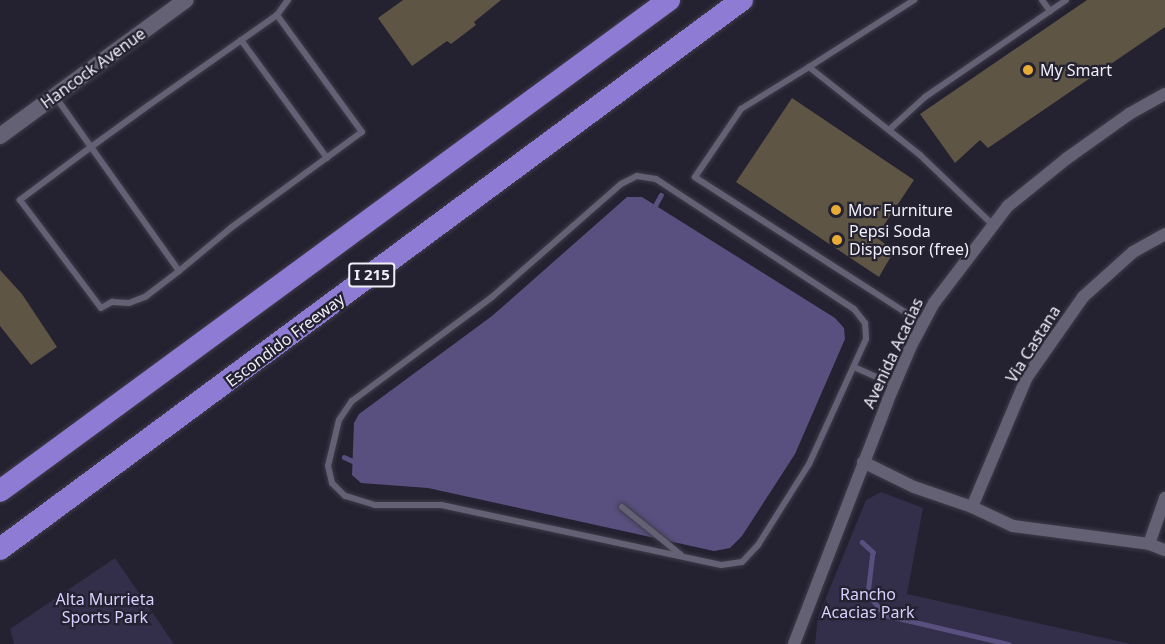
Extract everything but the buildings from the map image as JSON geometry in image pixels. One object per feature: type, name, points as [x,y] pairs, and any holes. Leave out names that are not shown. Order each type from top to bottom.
[{"type":"highway","name":"I 215","points":[[0,491],[669,0]]},
{"type":"highway","name":"Escondido Freeway","points":[[0,549],[742,0]]},
{"type":"main road","name":"Hancock Avenue","points":[[0,136],[186,0]]},
{"type":"street","name":"Avenida Acacias","points":[[794,644],[894,386],[934,303],[1008,207],[1066,159],[1129,114],[1165,94]]},
{"type":"street","name":"Via Castana","points":[[972,507],[1027,377],[1083,297],[1132,252],[1165,234]]},
{"type":"street","points":[[863,462],[914,487],[972,507],[1013,526],[1149,544],[1165,550]]},
{"type":"street","points":[[1149,544],[1165,498]]},
{"type":"lane","points":[[277,15],[362,132],[232,227],[145,297],[129,303],[112,303],[101,308],[20,200],[277,15],[288,0]]},
{"type":"lane","points":[[914,0],[741,109],[695,177],[923,324]]},
{"type":"lane","points":[[1042,0],[1050,11]]},
{"type":"lane","points":[[889,130],[925,97],[1066,0]]},
{"type":"lane","points":[[241,40],[327,158]]},
{"type":"lane","points":[[809,67],[920,155],[993,225]]},
{"type":"lane","points":[[55,96],[179,271]]},
{"type":"lane","points":[[637,176],[656,179],[854,309],[865,323],[866,339],[809,464],[758,545],[742,562],[721,565],[684,557],[441,505],[375,506],[345,496],[332,483],[328,466],[339,420],[352,401],[492,297],[621,184],[637,176]]},
{"type":"lane","points":[[854,367],[894,386]]},
{"type":"lane","points":[[622,507],[684,557]]},
{"type":"green space","name":"Rancho Acacias Park","points":[[881,492],[923,508],[907,594],[1131,644],[815,644],[818,617],[866,500]]},
{"type":"green space","name":"Alta Murrieta Sports Park","points":[[115,558],[174,644],[14,644],[10,629]]},
{"type":"shaded area","points":[[627,197],[642,197],[835,318],[844,328],[845,339],[795,454],[742,536],[730,548],[714,551],[428,488],[361,483],[352,475],[354,423],[359,414],[492,316]]},
{"type":"waterway","points":[[652,211],[661,195]]},
{"type":"waterway","points":[[344,457],[357,463]]},
{"type":"waterway","points":[[862,542],[873,552],[868,594],[885,615],[1009,644]]},
{"type":"place","name":"My Smart","points":[[1028,70]]},
{"type":"place","name":"Mor Furniture","points":[[836,210]]},
{"type":"place","name":"Pepsi Soda Dispensor (free)","points":[[837,240]]}]
